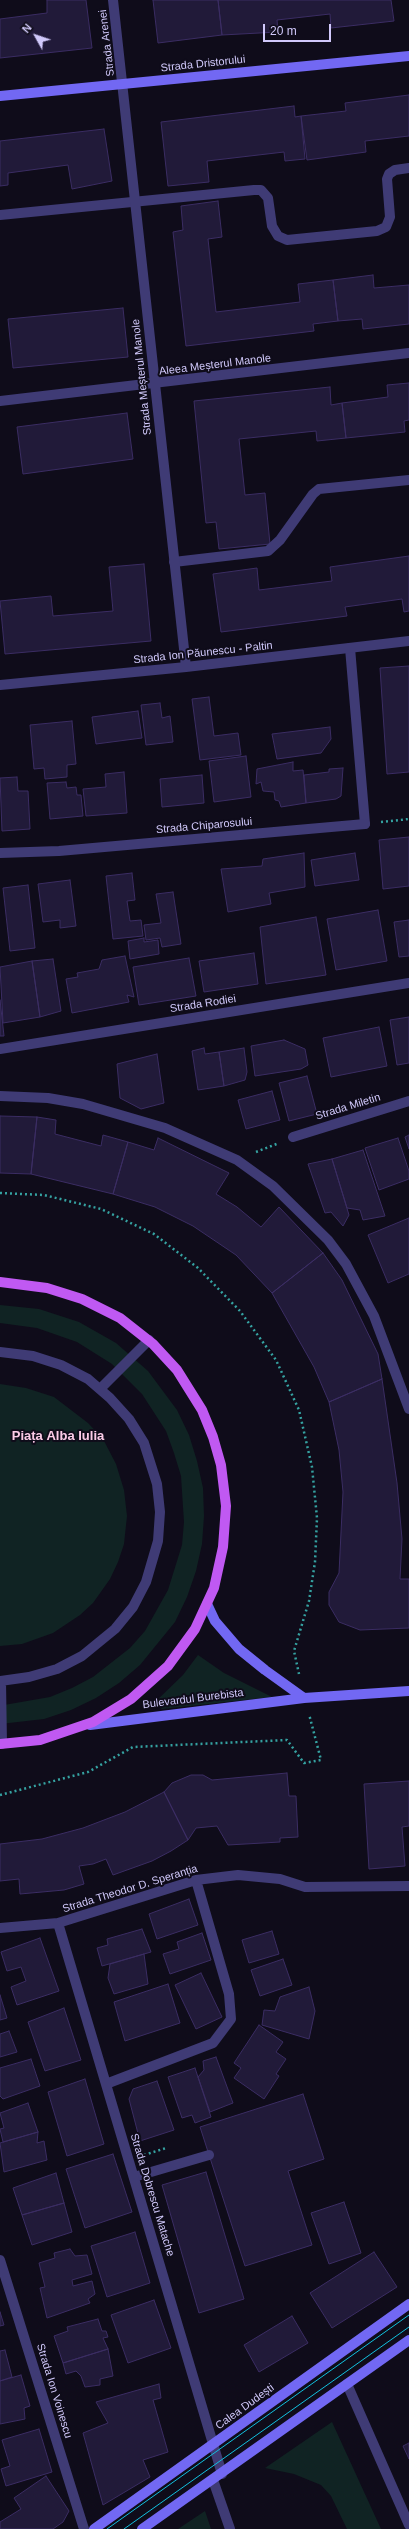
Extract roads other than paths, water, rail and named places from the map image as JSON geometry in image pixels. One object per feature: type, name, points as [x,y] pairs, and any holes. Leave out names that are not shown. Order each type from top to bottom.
[{"type":"main road","name":"Strada Dristorului","points":[[0,96],[409,56]]},
{"type":"main road","points":[[0,1282],[47,1288],[82,1299],[120,1318],[149,1340],[177,1370],[197,1400],[213,1437],[221,1466],[226,1500],[224,1542],[216,1582],[207,1604],[186,1643],[157,1678],[117,1709],[84,1726],[40,1740],[1,1744]]},
{"type":"main road","points":[[207,1604],[215,1621],[239,1649],[304,1698]]},
{"type":"main road","name":"Bulevardul Burebista","points":[[84,1726],[109,1721],[304,1698],[409,1691]]},
{"type":"main road","name":"Calea Dudești","points":[[94,2529],[214,2445],[409,2304]]},
{"type":"main road","points":[[142,2529],[222,2474],[409,2340]]},
{"type":"street","name":"Strada Arenei","points":[[113,0],[124,84]]},
{"type":"street","name":"Strada Meșterul Manole","points":[[124,84],[186,668]]},
{"type":"street","points":[[0,215],[262,190],[268,198],[272,226],[278,236],[287,240],[377,231],[386,227],[390,217],[387,179],[389,174],[395,170],[409,168]]},
{"type":"street","name":"Aleea Meșterul Manole","points":[[0,401],[409,353]]},
{"type":"street","points":[[174,562],[268,551],[280,540],[313,494],[319,489],[409,480]]},
{"type":"street","name":"Strada Ion Păunescu - Paltin","points":[[0,685],[186,668],[409,641]]},
{"type":"street","name":"Strada Chiparosului","points":[[0,853],[59,851],[365,824],[350,648]]},
{"type":"street","name":"Strada Rodiei","points":[[0,1049],[409,983]]},
{"type":"street","points":[[0,1096],[48,1098],[120,1113],[195,1140],[237,1160],[273,1186],[328,1240],[346,1264],[374,1316],[409,1409]]},
{"type":"street","name":"Strada Miletin","points":[[293,1137],[409,1101]]},
{"type":"street","points":[[100,1388],[149,1340]]},
{"type":"street","points":[[0,1352],[47,1359],[75,1371],[100,1388],[129,1419],[144,1444],[154,1470],[159,1498],[160,1526],[151,1568],[133,1607],[115,1629],[94,1648],[70,1663],[43,1674],[1,1681],[1,1744]]},
{"type":"street","name":"Strada Theodor D. Speranția","points":[[0,1928],[58,1924],[196,1880],[238,1875],[280,1878],[305,1887],[409,1886]]},
{"type":"street","points":[[106,2084],[213,2043],[230,2019],[230,1994],[196,1880]]},
{"type":"street","name":"Strada Dobrescu Matache","points":[[58,1924],[222,2474]]},
{"type":"street","points":[[134,2177],[209,2155]]},
{"type":"street","name":"Strada Ion Voinescu","points":[[0,2260],[84,2529]]},
{"type":"street","points":[[347,2384],[409,2525]]},
{"type":"street","points":[[213,2480],[230,2529]]},
{"type":"tram line","points":[[107,2529],[409,2315]]},
{"type":"tram line","points":[[124,2529],[409,2327]]},
{"type":"district","name":"Piața Alba Iulia","points":[[58,1436]]}]
